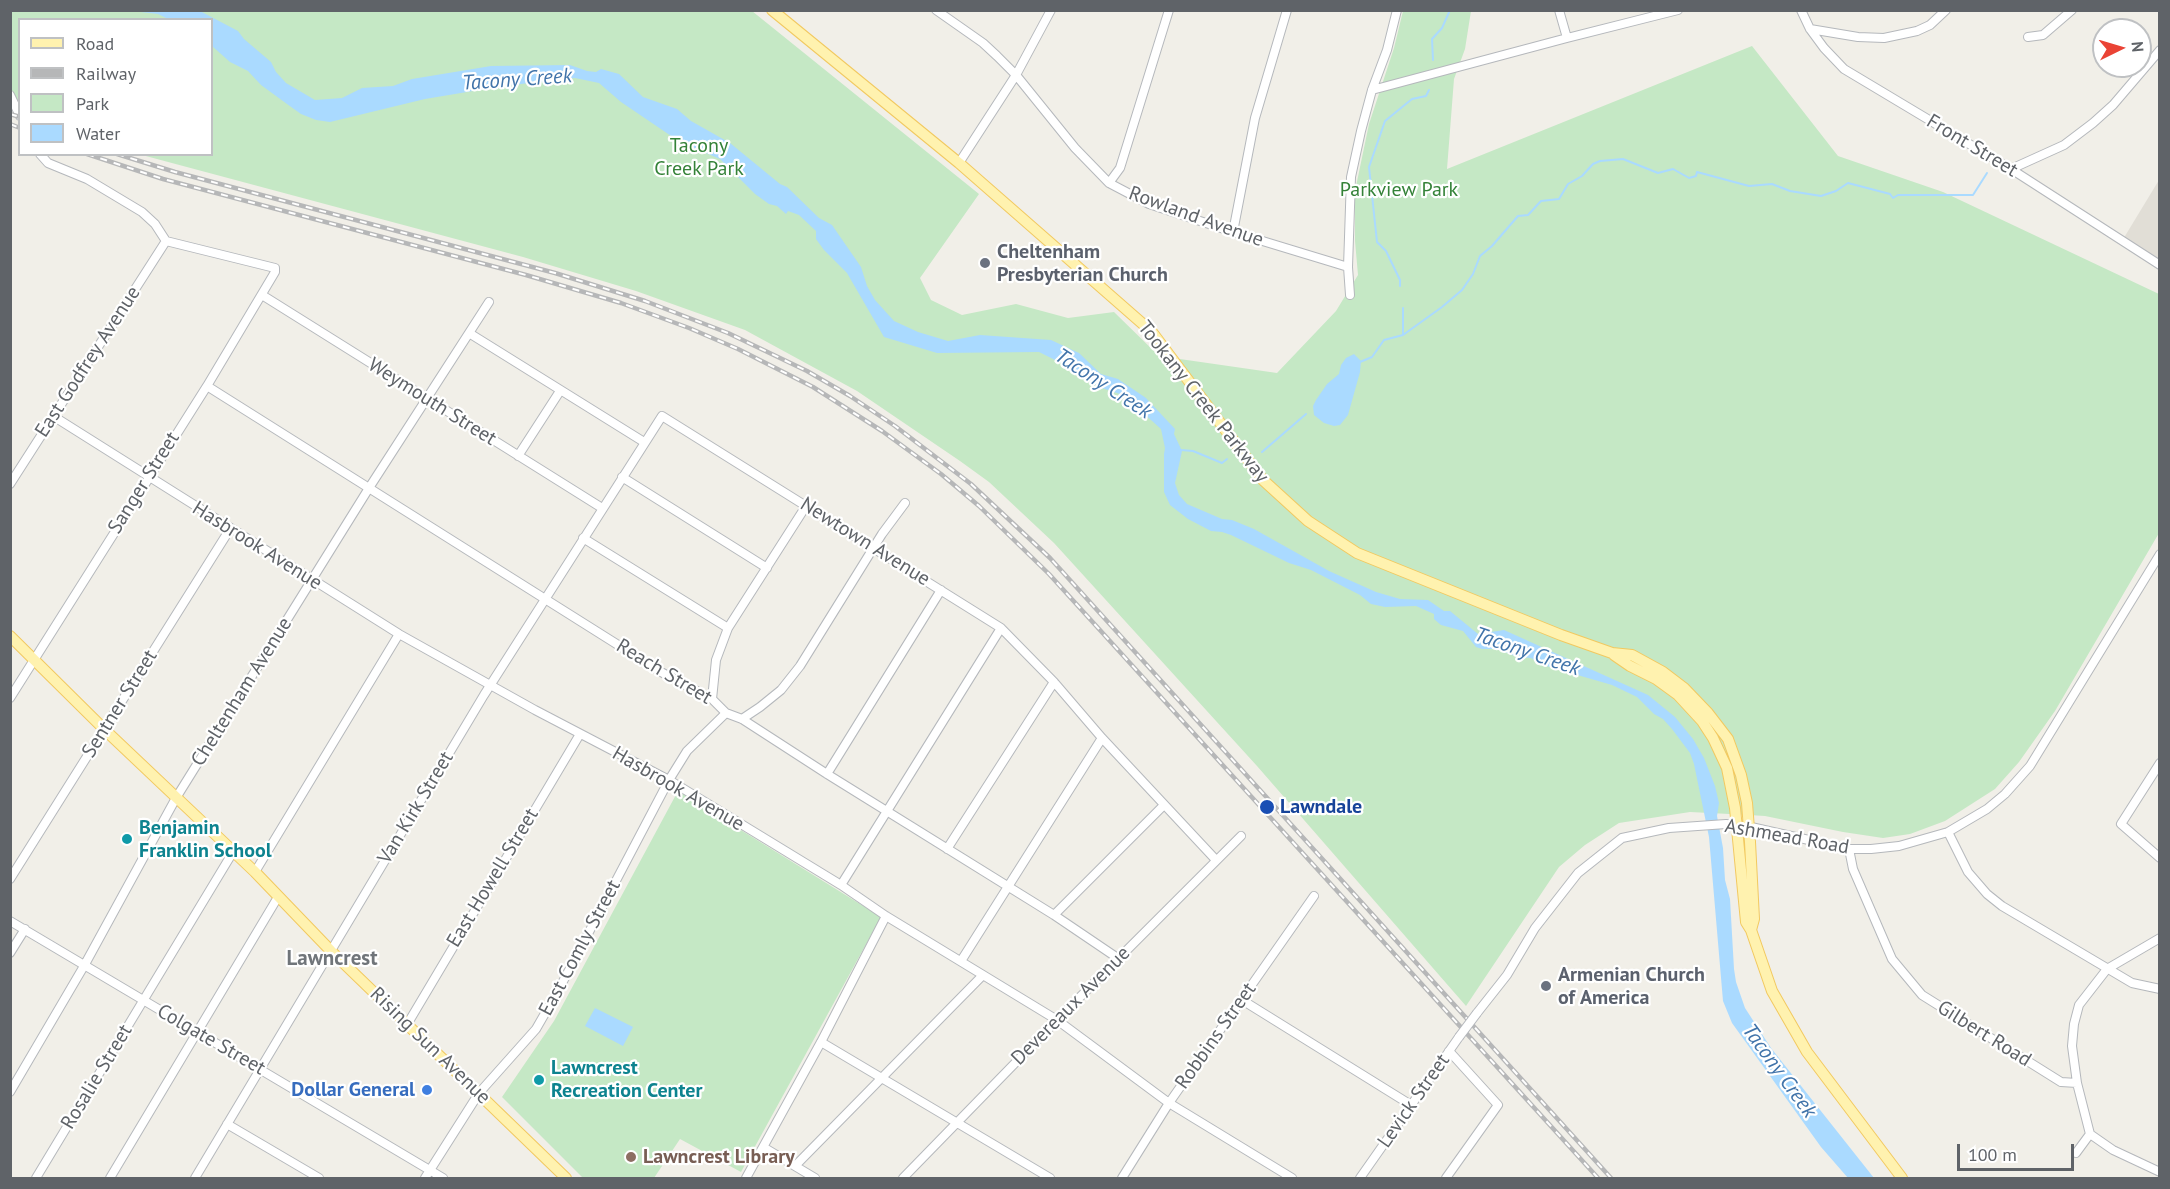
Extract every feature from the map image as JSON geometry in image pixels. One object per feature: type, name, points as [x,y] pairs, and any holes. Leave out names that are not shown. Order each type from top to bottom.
[{"type":"main road","name":"Tookany Creek Parkway","points":[[772,10],[959,163],[1152,332],[1263,480],[1308,521],[1356,553],[1560,634],[1612,653],[1632,656],[1663,672],[1684,688],[1708,713],[1728,739],[1741,775],[1747,803],[1754,919],[1751,930]]},
{"type":"main road","name":"Rising Sun Avenue","points":[[10,636],[255,872],[331,951],[408,1023],[566,1179]]},
{"type":"main road","name":"Tookany Creek Parkway","points":[[1612,653],[1678,695],[1702,721],[1713,738],[1727,768],[1735,808],[1731,825],[1746,922],[1751,930],[1772,993],[1807,1052],[1902,1179]]},
{"type":"street","points":[[959,163],[1016,75],[1051,10]]},
{"type":"street","points":[[1108,183],[1120,168],[1169,10]]},
{"type":"street","points":[[1233,232],[1255,118],[1287,10]]},
{"type":"street","points":[[1350,295],[1348,267],[1351,177],[1355,152],[1397,10]]},
{"type":"street","points":[[1559,10],[1567,38]]},
{"type":"street","points":[[1372,90],[1678,10]]},
{"type":"street","name":"Front Street","points":[[1801,10],[1809,29],[1844,69],[2011,169],[2160,265]]},
{"type":"street","points":[[1809,29],[1857,37],[1884,38],[1917,31],[1930,25],[1946,10]]},
{"type":"street","points":[[2028,37],[2043,35],[2072,10]]},
{"type":"street","name":"Rowland Avenue","points":[[936,11],[983,43],[1016,75],[1075,148],[1108,183],[1149,204],[1348,267]]},
{"type":"street","points":[[2011,169],[2064,145],[2093,123],[2113,105],[2160,50]]},
{"type":"street","points":[[10,95],[18,112]]},
{"type":"street","points":[[42,156],[48,163],[87,179],[142,212],[166,241]]},
{"type":"street","name":"Sanger Street","points":[[10,698],[274,276],[275,268],[166,241]]},
{"type":"street","name":"East Godfrey Avenue","points":[[10,484],[166,241]]},
{"type":"street","name":"Weymouth Street","points":[[262,295],[602,508]]},
{"type":"street","name":"Cheltenham Avenue","points":[[10,1092],[84,966],[176,798],[369,488],[489,302]]},
{"type":"street","points":[[469,333],[644,442]]},
{"type":"street","name":"Reach Street","points":[[207,386],[661,672],[712,699],[726,713],[742,719],[1054,915],[1119,959]]},
{"type":"street","points":[[518,456],[560,391]]},
{"type":"street","name":"Hasbrook Avenue","points":[[53,416],[399,634],[580,734],[669,780],[841,885],[886,916],[1057,1020],[1169,1103],[1292,1179]]},
{"type":"street","name":"Newtown Avenue","points":[[644,442],[662,416],[1001,628],[1054,682],[1102,738],[1216,860]]},
{"type":"street","name":"Van Kirk Street","points":[[198,1177],[227,1124],[490,685],[644,442]]},
{"type":"street","points":[[622,477],[766,568]]},
{"type":"street","points":[[742,719],[781,690],[800,666],[873,549],[905,503]]},
{"type":"street","points":[[712,699],[716,660],[728,628],[806,506]]},
{"type":"street","name":"Sentner Street","points":[[10,879],[230,529]]},
{"type":"street","points":[[583,538],[728,628]]},
{"type":"street","name":"Ashmead Road","points":[[1468,1025],[1507,975],[1535,928],[1584,867],[1622,838],[1669,828],[1731,825],[1748,826],[1849,849],[1871,849],[1899,846],[1948,832],[1971,820],[2005,795],[2030,766],[2160,554]]},
{"type":"street","points":[[827,774],[941,590]]},
{"type":"street","points":[[841,885],[1001,628]]},
{"type":"street","points":[[255,872],[399,634]]},
{"type":"street","points":[[947,849],[1054,682]]},
{"type":"street","name":"East Comly Street","points":[[427,1175],[479,1094],[536,1029],[669,780],[687,751],[726,713]]},
{"type":"street","name":"East Howell Street","points":[[408,1023],[580,734]]},
{"type":"street","points":[[961,961],[1102,738]]},
{"type":"street","points":[[2160,763],[2121,824],[2160,858]]},
{"type":"street","points":[[1054,915],[1164,805]]},
{"type":"street","points":[[1948,832],[1962,864],[1987,894],[2002,906],[2132,983],[2160,989]]},
{"type":"street","name":"Devereaux Avenue","points":[[903,1179],[1057,1020],[1241,836]]},
{"type":"street","name":"Gilbert Road","points":[[1849,849],[1853,869],[1892,959],[1922,995],[2061,1082],[2077,1083]]},
{"type":"street","name":"Rosalie Street","points":[[36,1179],[233,852]]},
{"type":"street","name":"Robbins Street","points":[[1122,1179],[1169,1103],[1314,896]]},
{"type":"street","points":[[110,1179],[278,897]]},
{"type":"street","points":[[747,1179],[886,916]]},
{"type":"street","name":"Colgate Street","points":[[10,921],[260,1069],[427,1175],[442,1179]]},
{"type":"street","points":[[10,953],[25,929]]},
{"type":"street","points":[[2160,938],[2107,969],[2079,1005],[2072,1046],[2077,1083],[2090,1134],[2113,1150],[2160,1172]]},
{"type":"street","points":[[795,1166],[983,975]]},
{"type":"street","points":[[1242,1000],[1411,1105]]},
{"type":"street","name":"Levick Street","points":[[1360,1179],[1468,1025]]},
{"type":"street","points":[[821,1042],[1050,1179]]},
{"type":"street","points":[[1446,1179],[1498,1105],[1449,1051]]},
{"type":"street","points":[[227,1124],[319,1179]]},
{"type":"street","points":[[2076,1153],[2090,1134]]},
{"type":"street","points":[[763,1147],[816,1179]]},
{"type":"shaded area","points":[[2159,180],[2159,265],[2122,241]]},
{"type":"green space","points":[[11,11],[752,11],[979,194],[920,278],[931,300],[962,315],[1016,304],[1068,318],[1114,312],[1159,356],[1277,373],[1336,311],[1358,275],[1355,191],[1369,124],[1394,48],[1403,11],[1471,11],[1465,49],[1454,79],[1447,169],[1752,46],[1838,156],[1943,192],[2159,294],[2159,533],[2055,711],[2019,762],[1995,789],[1945,821],[1910,834],[1883,838],[1749,815],[1690,812],[1619,823],[1585,845],[1559,867],[1466,1006],[1257,766],[1054,543],[989,482],[857,391],[745,330],[636,291],[523,257],[146,156],[213,156],[213,18],[18,18],[18,106],[11,102]]},
{"type":"green space","points":[[678,791],[881,917],[741,1172],[680,1139],[654,1178],[583,1178],[502,1097],[554,1021]]},
{"type":"water","name":"Tacony Creek","points":[[132,11],[200,11],[238,31],[271,62],[286,83],[315,100],[342,98],[362,88],[393,86],[412,79],[491,66],[570,65],[587,71],[596,72],[601,69],[619,74],[643,97],[677,109],[691,121],[730,143],[780,184],[787,187],[819,218],[832,225],[861,267],[867,286],[875,300],[894,321],[918,332],[948,341],[980,335],[1051,340],[1079,353],[1101,374],[1118,379],[1146,398],[1175,429],[1174,434],[1182,451],[1175,483],[1179,495],[1187,504],[1222,519],[1232,520],[1254,529],[1329,571],[1376,592],[1400,599],[1428,600],[1444,611],[1450,611],[1478,634],[1504,630],[1648,695],[1675,717],[1693,739],[1704,758],[1715,786],[1719,803],[1717,816],[1723,848],[1725,880],[1730,899],[1734,969],[1745,1008],[1771,1048],[1874,1178],[1848,1178],[1821,1147],[1732,1023],[1723,1001],[1709,837],[1694,764],[1690,753],[1672,729],[1637,697],[1612,685],[1543,665],[1531,658],[1517,657],[1498,649],[1476,647],[1463,631],[1441,625],[1434,619],[1434,614],[1416,606],[1385,607],[1371,604],[1360,595],[1311,570],[1289,563],[1231,535],[1211,531],[1188,519],[1170,505],[1164,492],[1165,448],[1161,429],[1131,402],[1120,394],[1099,387],[1039,352],[937,353],[884,337],[847,273],[824,250],[816,239],[816,231],[799,215],[788,211],[786,214],[777,206],[769,204],[755,194],[720,159],[680,142],[621,102],[599,83],[575,78],[503,86],[425,99],[330,122],[316,120],[301,114],[261,85],[248,71],[230,62],[213,47],[213,18],[166,18],[158,14]]},
{"type":"water","points":[[1354,354],[1361,361],[1360,372],[1348,415],[1340,425],[1324,423],[1314,415],[1313,406],[1327,384],[1339,374],[1346,358]]},
{"type":"water","points":[[595,1008],[633,1027],[623,1046],[585,1026]]},
{"type":"waterway","points":[[1433,60],[1432,39],[1442,28],[1450,10]]},
{"type":"waterway","points":[[1400,286],[1400,280],[1386,251],[1377,242],[1369,167],[1385,121],[1412,99],[1426,96],[1429,90]]},
{"type":"waterway","points":[[1403,335],[1462,290],[1473,274],[1480,256],[1492,246],[1518,216],[1528,215],[1541,201],[1559,199],[1568,184],[1600,161],[1623,159],[1658,173],[1673,169],[1689,178],[1696,176],[1697,172],[1749,186],[1772,184],[1790,191],[1821,196],[1836,191],[1848,183],[1890,194],[1893,198],[1898,195],[1973,195],[1987,173]]},
{"type":"waterway","points":[[1360,362],[1372,357],[1384,340],[1403,335],[1403,308]]},
{"type":"waterway","points":[[1262,452],[1306,414]]},
{"type":"waterway","points":[[1181,450],[1193,451],[1222,463],[1227,459]]},
{"type":"railway","points":[[10,114],[18,116]]},
{"type":"railway","points":[[10,124],[18,127]]},
{"type":"railway","points":[[93,156],[163,179],[526,275],[621,303],[738,349],[813,387],[882,431],[941,474],[979,506],[1049,574],[1598,1178]]},
{"type":"railway","points":[[123,156],[175,172],[555,273],[645,301],[728,333],[807,371],[895,426],[971,484],[1050,558],[1611,1178]]},
{"type":"place","name":"Cheltenham Presbyterian Church","points":[[985,263]]},
{"type":"place","name":"Lawndale","points":[[1267,807]]},
{"type":"place","name":"Benjamin Franklin School","points":[[127,839]]},
{"type":"place","name":"Armenian Church of America","points":[[1546,986]]},
{"type":"place","name":"Lawncrest Recreation Center","points":[[539,1080]]},
{"type":"place","name":"Dollar General","points":[[427,1090]]},
{"type":"place","name":"Lawncrest Library","points":[[631,1157]]},
{"type":"district","name":"Lawncrest","points":[[332,959]]},
{"type":"park label","name":"Tacony Creek Park","points":[[699,158]]},
{"type":"park label","name":"Parkview Park","points":[[1399,190]]}]
